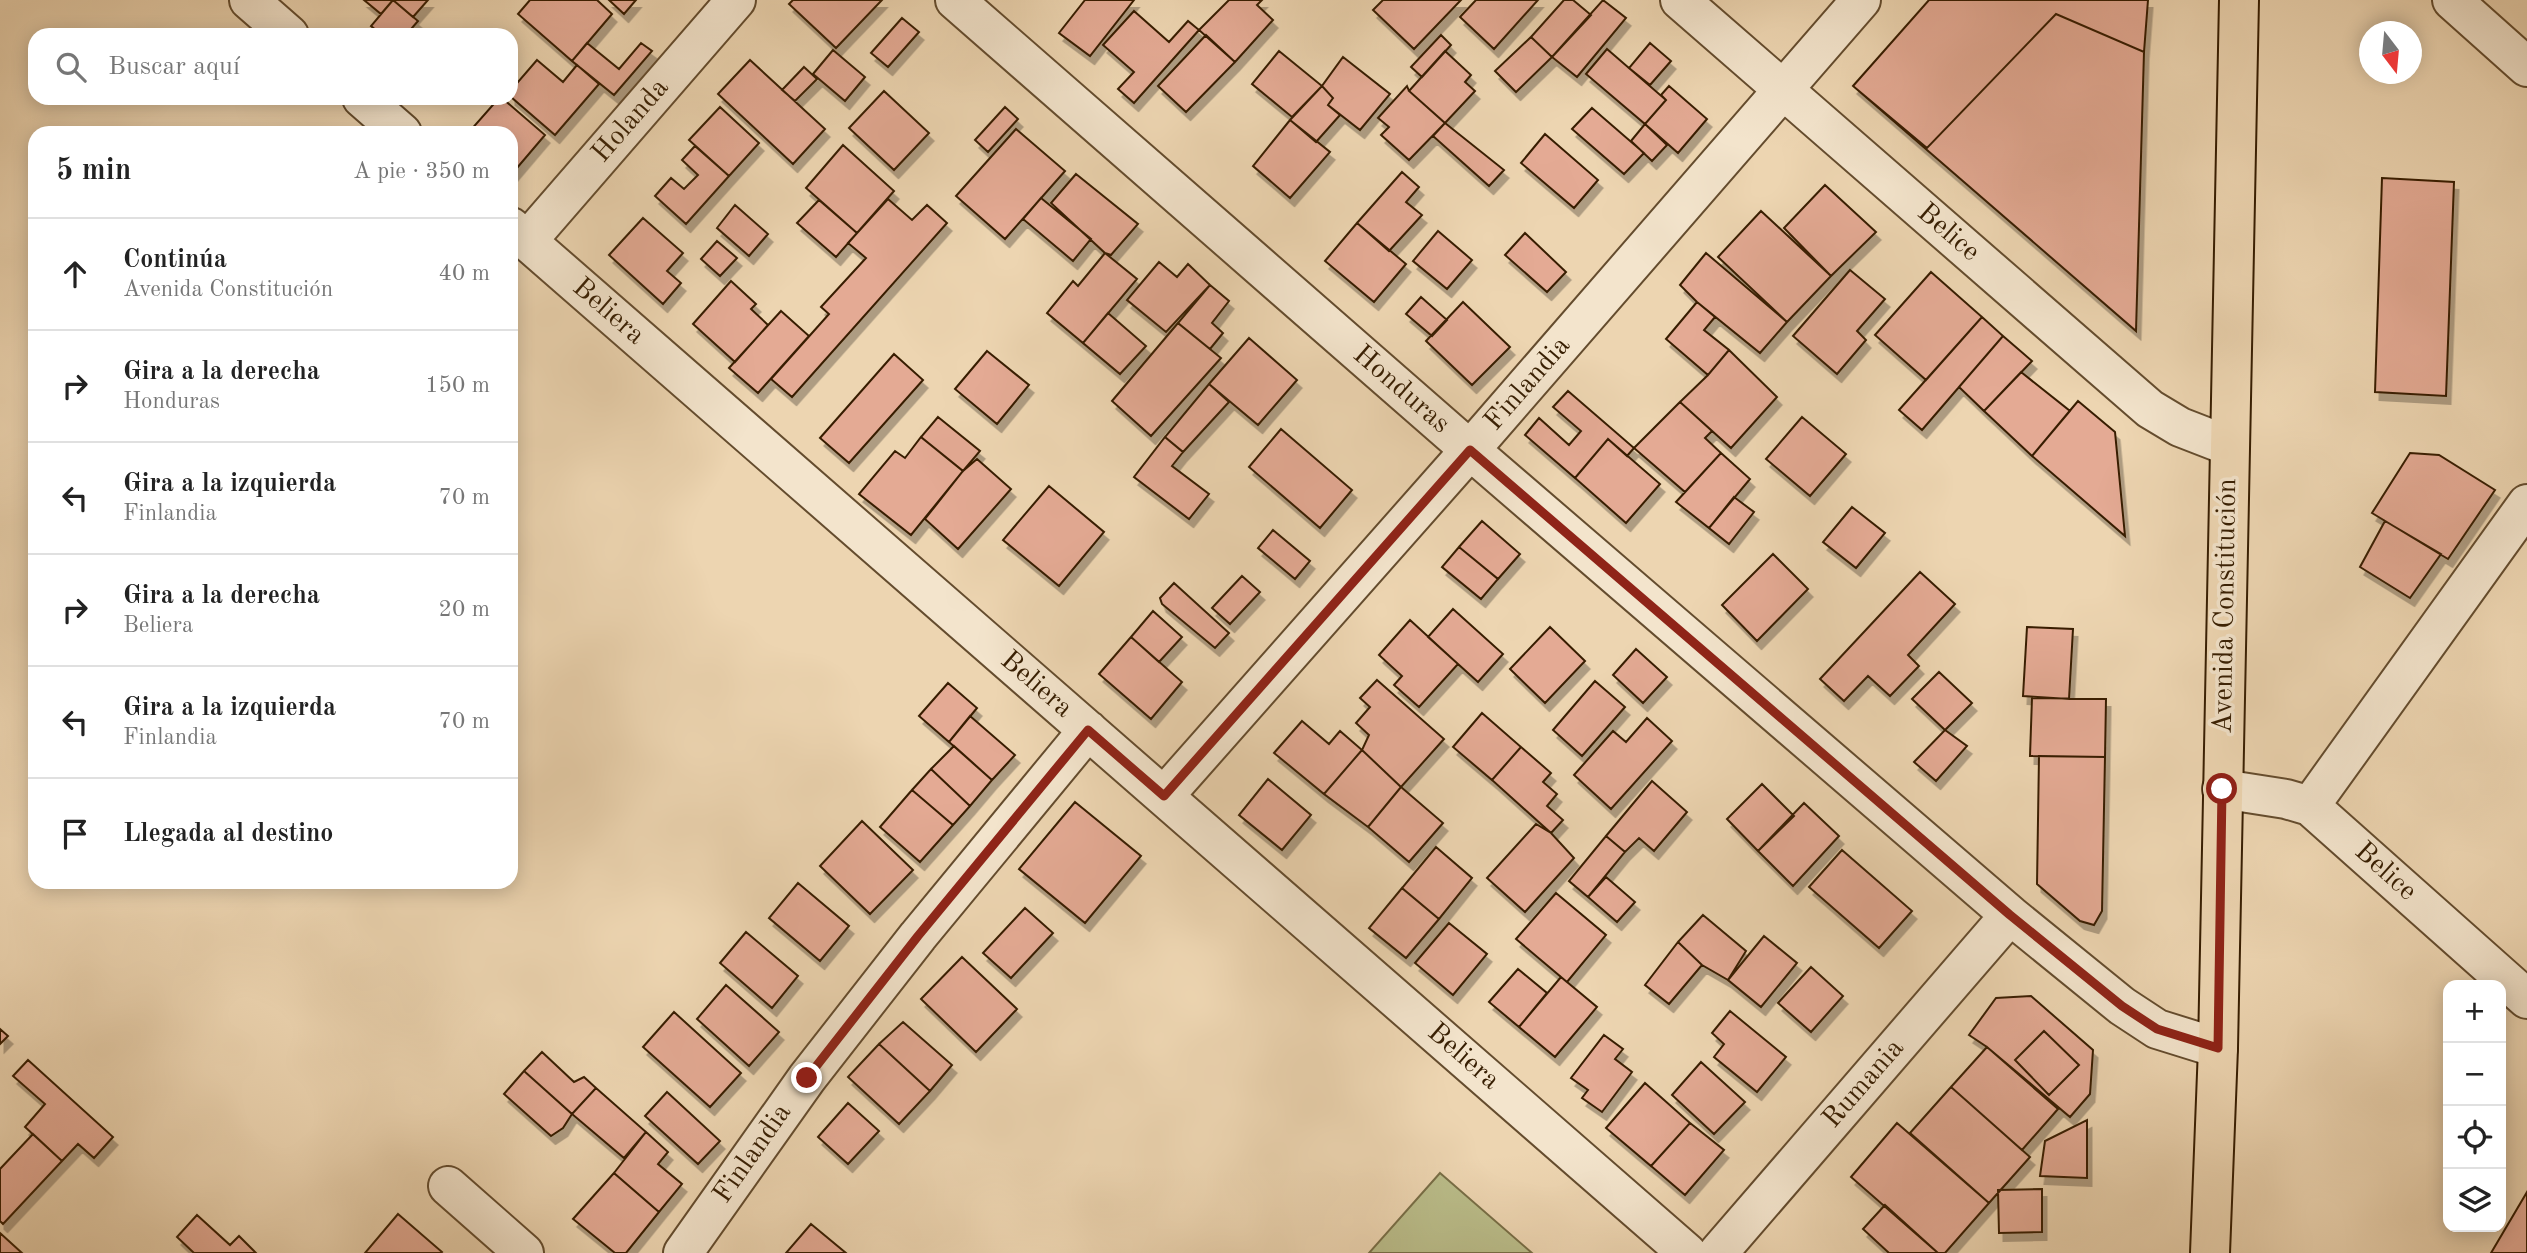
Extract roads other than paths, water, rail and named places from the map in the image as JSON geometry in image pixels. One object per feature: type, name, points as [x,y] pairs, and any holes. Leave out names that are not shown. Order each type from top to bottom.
[{"type":"main road","name":"Avenida Constitución","points":[[2210,1253],[2218,1048],[2239,0]]},
{"type":"street","points":[[249,0],[281,28]]},
{"type":"street","name":"Holanda","points":[[519,234],[736,0]]},
{"type":"street","name":"Honduras","points":[[955,0],[1470,450],[2010,915],[2122,1006],[2157,1029],[2218,1048]]},
{"type":"street","name":"Belice","points":[[1680,0],[2150,409],[2180,427],[2229,446]]},
{"type":"street","name":"Finlandia","points":[[1164,796],[1470,450],[1861,0]]},
{"type":"street","points":[[2465,4],[2527,67]]},
{"type":"street","points":[[370,105],[394,126]]},
{"type":"street","name":"Beliera","points":[[519,234],[1687,1253]]},
{"type":"street","points":[[2310,806],[2527,504]]},
{"type":"street","name":"Finlandia","points":[[683,1253],[816,1067],[918,936],[1088,730]]},
{"type":"street","name":"Belice","points":[[2222,789],[2286,799],[2310,806],[2527,999]]},
{"type":"street","name":"Rumania","points":[[1718,1253],[2010,915]]},
{"type":"street","points":[[448,1186],[524,1253]]}]
